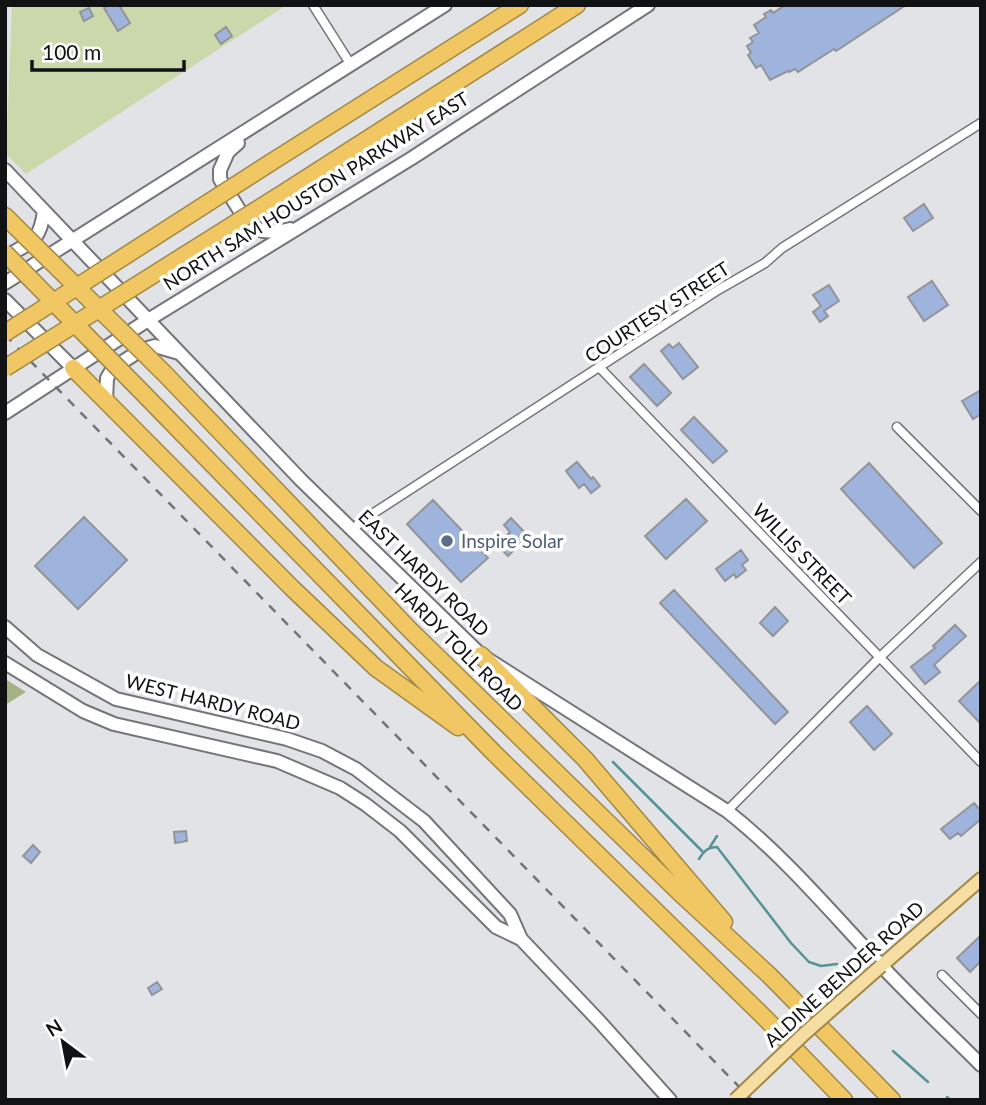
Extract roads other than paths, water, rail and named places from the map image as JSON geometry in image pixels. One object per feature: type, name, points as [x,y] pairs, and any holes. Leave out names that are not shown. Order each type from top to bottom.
[{"type":"highway","points":[[5,333],[520,5]]},
{"type":"highway","name":"NORTH SAM HOUSTON PARKWAY EAST","points":[[5,368],[577,5]]},
{"type":"highway","name":"HARDY TOLL ROAD","points":[[10,222],[165,374],[411,631],[680,893],[769,975],[892,1100]]},
{"type":"highway","points":[[5,255],[494,753],[765,1018],[844,1100]]},
{"type":"highway","points":[[73,368],[292,588],[376,668],[494,753]]},
{"type":"highway","points":[[481,655],[585,759],[769,975]]},
{"type":"main road","points":[[5,283],[445,5]]},
{"type":"main road","name":"NORTH SAM HOUSTON PARKWAY EAST","points":[[5,413],[148,320],[424,151],[648,5]]},
{"type":"main road","points":[[256,126],[228,152],[220,170],[220,179],[248,224],[263,231],[277,232],[301,226]]},
{"type":"main road","name":"EAST HARDY ROAD","points":[[5,170],[352,530],[481,655],[727,811],[779,856],[881,966],[981,1065]]},
{"type":"main road","points":[[5,255],[36,239],[42,228],[44,211]]},
{"type":"main road","points":[[5,300],[73,368]]},
{"type":"main road","points":[[106,401],[107,379],[113,368],[141,350],[155,346],[180,353]]},
{"type":"main road","name":"WEST HARDY ROAD","points":[[5,627],[37,655],[116,699],[254,730],[322,751],[356,769],[424,821],[510,914],[521,939],[670,1100]]},
{"type":"main road","points":[[20,673],[37,655]]},
{"type":"main road","name":"WEST HARDY ROAD","points":[[5,663],[83,711],[114,724],[277,761],[340,788],[400,831],[496,927],[521,939]]},
{"type":"main road","points":[[365,804],[384,791]]},
{"type":"main road","name":"ALDINE BENDER ROAD","points":[[734,1100],[804,1034],[981,879]]},
{"type":"street","points":[[313,5],[351,65]]},
{"type":"street","name":"COURTESY STREET","points":[[352,530],[363,520],[718,290],[765,263],[782,248],[981,123]]},
{"type":"street","name":"WILLIS STREET","points":[[600,368],[981,762]]},
{"type":"street","points":[[897,427],[981,511]]},
{"type":"street","points":[[727,811],[880,657],[981,562]]},
{"type":"street","points":[[942,975],[981,1014]]},
{"type":"waterway","points":[[613,762],[702,851]]},
{"type":"waterway","points":[[710,847],[717,836]]},
{"type":"waterway","points":[[699,859],[706,850],[717,847],[791,943],[809,962],[821,966],[837,964]]},
{"type":"waterway","points":[[893,1051],[928,1082]]},
{"type":"waterway","points":[[947,1097],[951,1100]]},
{"type":"railway","points":[[5,335],[752,1100]]},
{"type":"place","name":"Inspire Solar","points":[[447,541]]}]
